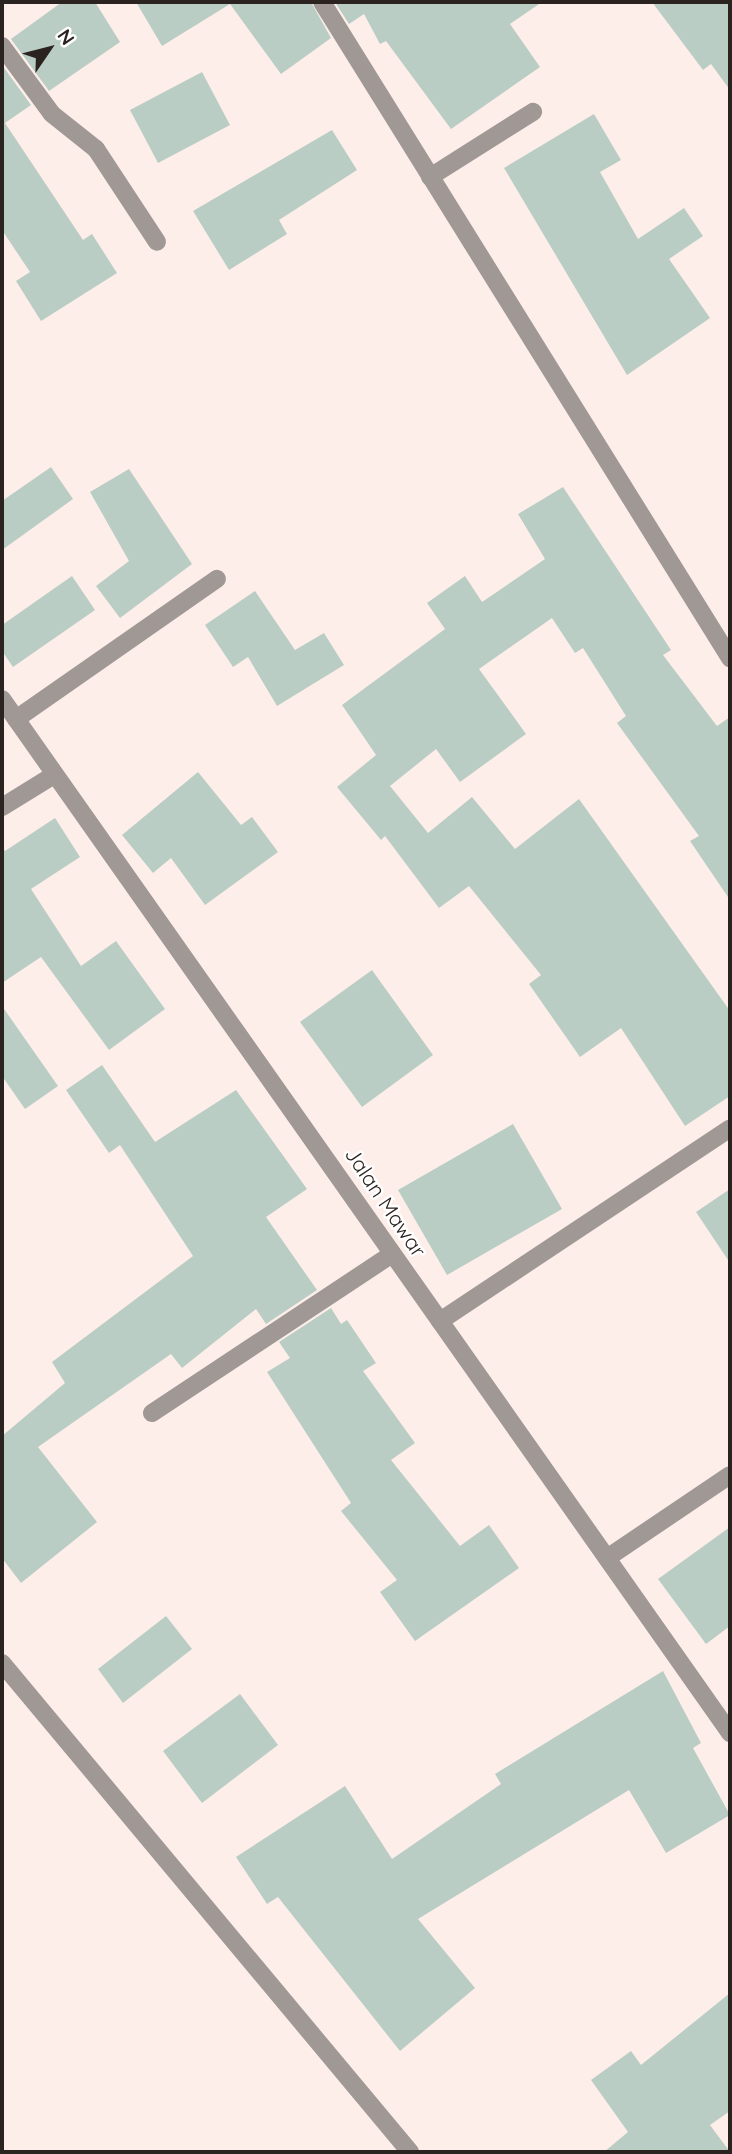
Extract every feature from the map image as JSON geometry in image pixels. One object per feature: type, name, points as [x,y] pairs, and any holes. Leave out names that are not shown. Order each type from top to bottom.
[{"type":"street","points":[[322,2],[730,659]]},
{"type":"street","points":[[2,46],[52,114],[96,149],[157,242]]},
{"type":"street","points":[[430,177],[533,111]]},
{"type":"street","points":[[16,719],[217,579]]},
{"type":"street","name":"Jalan Mawar","points":[[2,699],[730,1733]]},
{"type":"street","points":[[2,807],[54,775]]},
{"type":"street","points":[[440,1321],[730,1128]]},
{"type":"street","points":[[152,1413],[392,1254]]},
{"type":"street","points":[[607,1558],[730,1475]]},
{"type":"street","points":[[2,1663],[410,2152]]},
{"type":"building","points":[[62,2],[95,2],[120,42],[49,91],[11,39]]},
{"type":"building","points":[[136,2],[311,2],[331,38],[281,74],[230,4],[162,46]]},
{"type":"building","points":[[335,2],[542,2],[510,24],[540,67],[451,129],[386,41],[380,44],[364,14],[349,24]]},
{"type":"building","points":[[652,2],[730,2],[730,90],[711,64],[703,70]]},
{"type":"building","points":[[2,65],[31,105],[5,123],[83,240],[92,234],[117,273],[41,321],[16,281],[30,272],[2,230]]},
{"type":"building","points":[[202,72],[230,125],[158,163],[130,110]]},
{"type":"building","points":[[594,114],[621,160],[600,172],[638,239],[684,208],[703,236],[669,259],[710,318],[627,375],[504,168]]},
{"type":"building","points":[[332,130],[357,170],[279,220],[287,234],[229,270],[193,211]]},
{"type":"building","points":[[51,467],[73,499],[2,550],[2,501]]},
{"type":"building","points":[[129,469],[192,564],[120,618],[96,586],[129,561],[90,492]]},
{"type":"building","points":[[563,487],[671,650],[663,655],[717,726],[730,717],[730,900],[690,841],[699,836],[617,723],[626,716],[583,648],[575,653],[552,618],[479,669],[526,734],[460,782],[436,749],[390,786],[428,833],[472,797],[515,849],[579,799],[730,1011],[730,1096],[685,1126],[621,1028],[580,1057],[529,984],[541,975],[469,886],[439,908],[385,836],[381,840],[337,787],[376,755],[342,705],[445,629],[427,603],[465,576],[482,602],[545,559],[518,514]]},
{"type":"building","points":[[72,576],[95,610],[13,667],[2,651],[2,625]]},
{"type":"building","points":[[255,591],[295,650],[324,633],[344,665],[277,706],[248,657],[233,667],[205,625]]},
{"type":"building","points":[[198,772],[241,825],[252,817],[278,852],[205,905],[171,858],[153,873],[122,835]]},
{"type":"building","points":[[55,818],[80,857],[31,889],[81,966],[116,941],[165,1009],[109,1050],[41,957],[2,983],[2,846],[5,851]]},
{"type":"building","points":[[372,970],[433,1055],[362,1107],[300,1022]]},
{"type":"building","points":[[2,1006],[58,1086],[25,1109],[2,1076]]},
{"type":"building","points":[[102,1065],[155,1142],[236,1090],[307,1189],[266,1217],[317,1290],[266,1324],[256,1309],[182,1368],[171,1354],[38,1447],[97,1522],[21,1583],[2,1558],[2,1436],[65,1383],[52,1362],[193,1256],[120,1145],[109,1153],[66,1090]]},
{"type":"building","points":[[513,1124],[562,1209],[447,1275],[398,1190]]},
{"type":"building","points":[[730,1189],[730,1263],[696,1212]]},
{"type":"building","points":[[331,1308],[341,1324],[347,1320],[376,1363],[363,1371],[415,1443],[391,1460],[460,1546],[489,1525],[519,1568],[415,1641],[380,1592],[397,1580],[341,1511],[351,1503],[267,1372],[290,1358],[279,1342]]},
{"type":"building","points":[[730,1527],[730,1626],[706,1644],[658,1579]]},
{"type":"building","points":[[166,1616],[192,1649],[123,1703],[98,1669]]},
{"type":"building","points":[[663,1671],[701,1743],[693,1748],[730,1815],[666,1853],[629,1790],[418,1919],[475,1988],[400,2051],[278,1897],[267,1904],[236,1857],[345,1786],[392,1859],[501,1784],[495,1774]]},
{"type":"building","points":[[240,1694],[278,1745],[202,1803],[163,1751]]},
{"type":"building","points":[[730,1993],[730,2111],[710,2125],[730,2152],[604,2152],[628,2132],[591,2080],[631,2051],[641,2065]]}]
